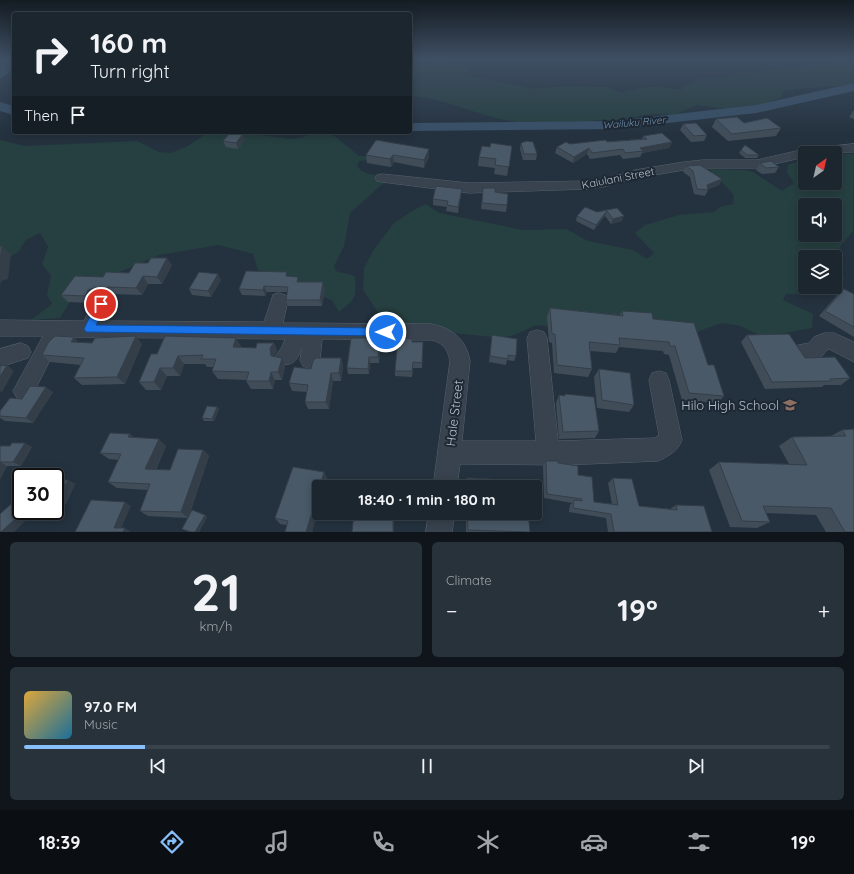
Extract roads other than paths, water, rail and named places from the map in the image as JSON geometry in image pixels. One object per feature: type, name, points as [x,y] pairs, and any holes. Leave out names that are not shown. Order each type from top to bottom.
[{"type":"street","name":"Kaiulani Street","points":[[842,149],[854,148]]},
{"type":"street","name":"Kaiulani Street","points":[[382,178],[469,188],[587,185],[635,174],[684,166],[703,164],[757,164],[798,155]]},
{"type":"street","points":[[272,331],[279,300]]},
{"type":"street","points":[[89,329],[101,304]]},
{"type":"street","points":[[0,328],[305,331]]},
{"type":"street","points":[[24,391],[48,344],[62,329]]},
{"type":"street","points":[[286,357],[305,331]]},
{"type":"street","points":[[305,331],[310,360]]},
{"type":"street","name":"Hale Street","points":[[305,331],[431,332],[442,335],[452,341],[458,350],[460,361],[446,480]]},
{"type":"street","points":[[537,338],[548,452]]},
{"type":"street","points":[[801,352],[814,351],[820,343],[826,341],[836,342],[854,353]]},
{"type":"street","points":[[0,358],[21,352]]},
{"type":"street","points":[[449,452],[564,453],[658,448],[671,440],[659,380]]},
{"type":"street","points":[[439,532],[441,520]]},
{"type":"waterway","name":"Wailuku River","points":[[412,127],[615,125],[756,109],[854,87]]},
{"type":"waterway","name":"Wailuku River","points":[[0,106],[12,110]]},
{"type":"place","name":"Hilo High School","points":[[790,405]]}]
